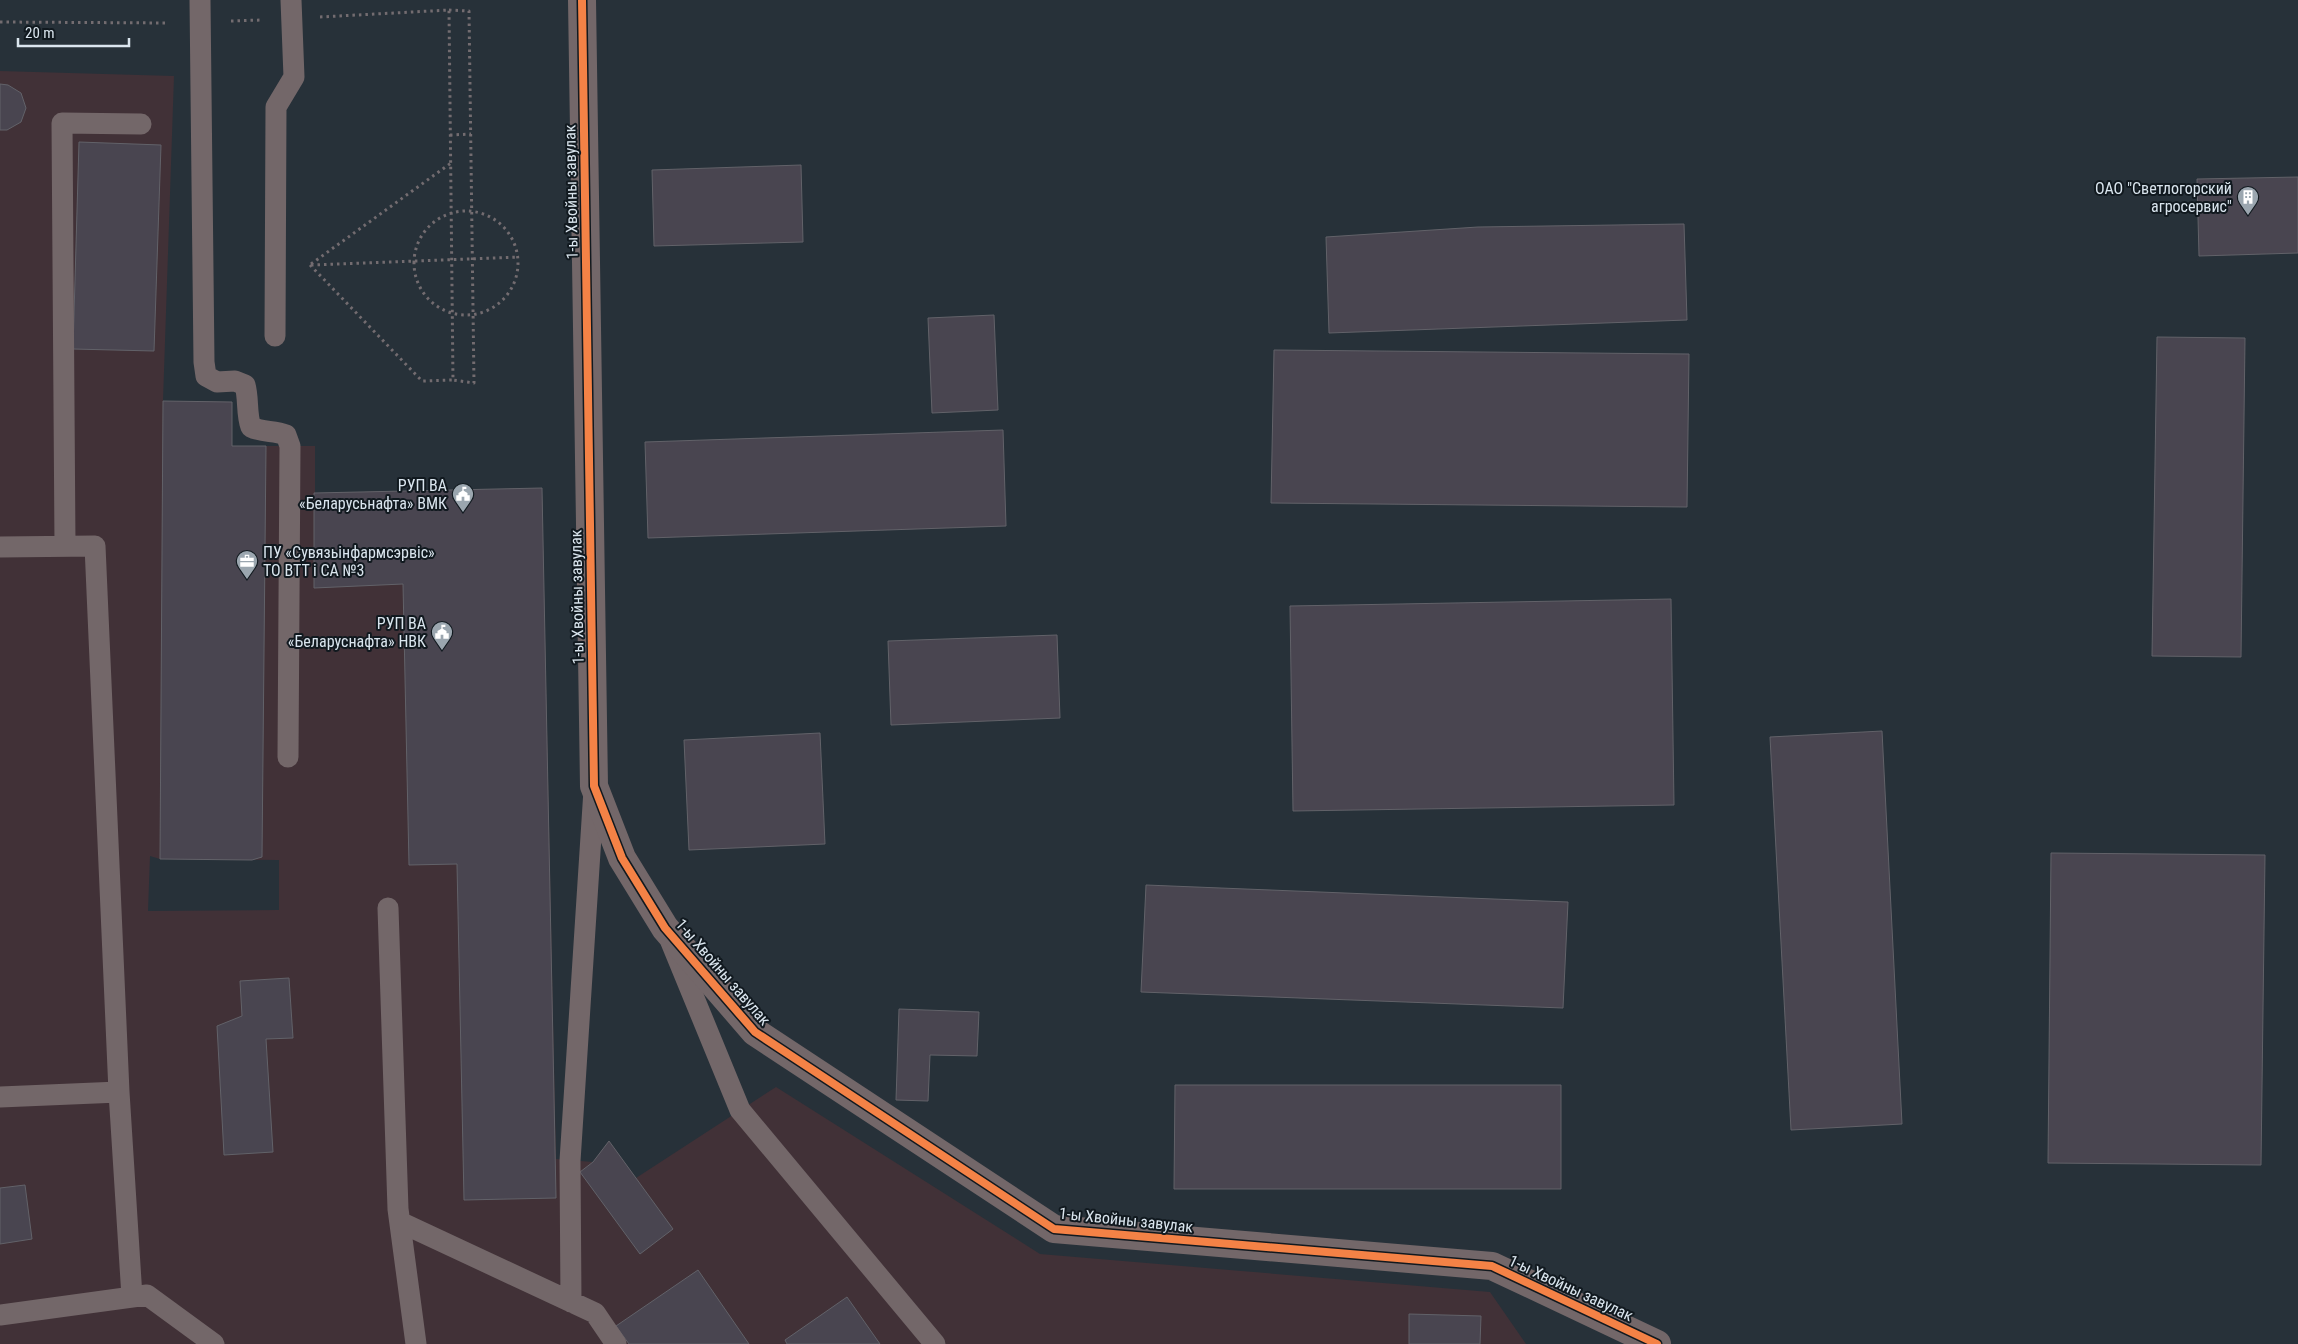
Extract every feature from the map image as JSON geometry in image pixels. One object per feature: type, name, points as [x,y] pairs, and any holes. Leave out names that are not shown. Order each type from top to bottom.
[{"type":"street","name":"1-ы Хвойны завулак","points":[[582,0],[594,786],[622,858],[666,928],[755,1032],[1054,1229],[1492,1266],[1657,1344]]},
{"type":"lane","points":[[200,0],[206,376],[217,382],[235,381],[245,385],[248,396],[248,419],[252,428],[259,431],[277,431],[286,435],[290,446],[288,757]]},
{"type":"lane","points":[[275,336],[276,107],[294,77],[292,9]]},
{"type":"lane","points":[[64,546],[62,123],[141,124]]},
{"type":"lane","points":[[0,547],[95,546],[120,1092],[132,1297]]},
{"type":"lane","points":[[570,1302],[570,1161],[594,786]]},
{"type":"lane","points":[[388,908],[400,1222],[416,1344]]},
{"type":"lane","points":[[666,928],[740,1110],[934,1344]]},
{"type":"lane","points":[[0,1097],[120,1092]]},
{"type":"lane","points":[[400,1222],[595,1313],[616,1344]]},
{"type":"lane","points":[[0,1315],[146,1295],[214,1344]]},
{"type":"path","points":[[0,22],[201,23],[292,9],[469,11],[474,383],[453,380],[422,381],[310,265]]},
{"type":"path","points":[[449,10],[453,380]]},
{"type":"path","points":[[450,135],[471,134]]},
{"type":"path","points":[[310,265],[451,163]]},
{"type":"path","points":[[459,210],[472,210],[491,216],[505,226],[514,240],[518,257],[518,274],[512,289],[501,302],[487,311],[473,315],[452,313],[437,307],[424,294],[416,278],[414,261],[418,242],[428,226],[442,216],[459,210]]},
{"type":"path","points":[[310,265],[518,257]]},
{"type":"shaded area","points":[[0,71],[174,76],[163,401],[232,402],[232,446],[315,446],[315,493],[542,488],[556,1159],[593,1162],[609,1141],[636,1178],[776,1087],[1040,1254],[1490,1292],[1526,1344],[0,1344]],"holes":[[[150,856],[160,859],[279,860],[279,910],[148,911]]]},
{"type":"building","points":[[0,84],[8,85],[21,93],[26,108],[21,122],[7,130],[0,130]]},
{"type":"building","points":[[79,142],[161,145],[154,351],[73,349]]},
{"type":"building","points":[[801,165],[803,242],[654,246],[652,170]]},
{"type":"building","name":"ОАО \"Светлогорский агросервис\"","points":[[2298,177],[2298,253],[2199,256],[2197,179]]},
{"type":"building","points":[[1684,224],[1687,320],[1329,333],[1326,237],[1478,227]]},
{"type":"building","points":[[994,315],[998,410],[932,413],[928,318]]},
{"type":"building","points":[[2157,337],[2245,338],[2241,657],[2152,656]]},
{"type":"building","points":[[1274,350],[1689,354],[1687,507],[1271,503]]},
{"type":"building","name":"ПУ «Сувязьінфармсэрвіс» ТО ВТТ і СА №3","points":[[163,401],[232,402],[232,446],[266,446],[262,857],[252,860],[160,859]]},
{"type":"building","points":[[1003,430],[1006,526],[648,538],[645,442]]},
{"type":"building","points":[[542,488],[556,1198],[464,1200],[457,864],[409,865],[403,584],[314,588],[314,493]]},
{"type":"building","points":[[1671,599],[1674,805],[1293,811],[1290,606]]},
{"type":"building","points":[[1057,635],[1060,718],[891,725],[888,641]]},
{"type":"building","points":[[1882,731],[1902,1124],[1791,1130],[1770,737]]},
{"type":"building","points":[[820,733],[825,844],[689,850],[684,740]]},
{"type":"building","points":[[2051,853],[2265,855],[2261,1165],[2048,1163]]},
{"type":"building","points":[[1146,885],[1568,902],[1563,1008],[1141,992]]},
{"type":"building","points":[[289,978],[293,1038],[266,1039],[273,1152],[224,1155],[217,1026],[242,1016],[240,981]]},
{"type":"building","points":[[899,1009],[979,1012],[977,1056],[930,1055],[928,1101],[896,1100]]},
{"type":"building","points":[[1175,1085],[1561,1085],[1561,1189],[1174,1189]]},
{"type":"building","points":[[609,1141],[673,1229],[640,1254],[580,1172],[593,1162]]},
{"type":"building","points":[[25,1185],[32,1239],[0,1244],[0,1188]]},
{"type":"building","points":[[698,1270],[749,1344],[629,1344],[616,1326]]},
{"type":"building","points":[[847,1297],[880,1344],[787,1344],[785,1340]]},
{"type":"building","points":[[1409,1314],[1481,1316],[1480,1344],[1409,1344]]},
{"type":"cycle path","points":[[582,0],[594,786],[622,858],[665,928],[755,1032],[1054,1229],[1492,1266],[1657,1344]]},
{"type":"place","name":"ОАО \"Светлогорский агросервис\"","points":[[2248,216]]},
{"type":"place","name":"РУП ВА «Беларусьнафта» ВМК","points":[[463,513]]},
{"type":"place","name":"ПУ «Сувязьінфармсэрвіс» ТО ВТТ і СА №3","points":[[247,580]]},
{"type":"place","name":"РУП ВА «Беларуснафта» НВК","points":[[442,651]]}]
